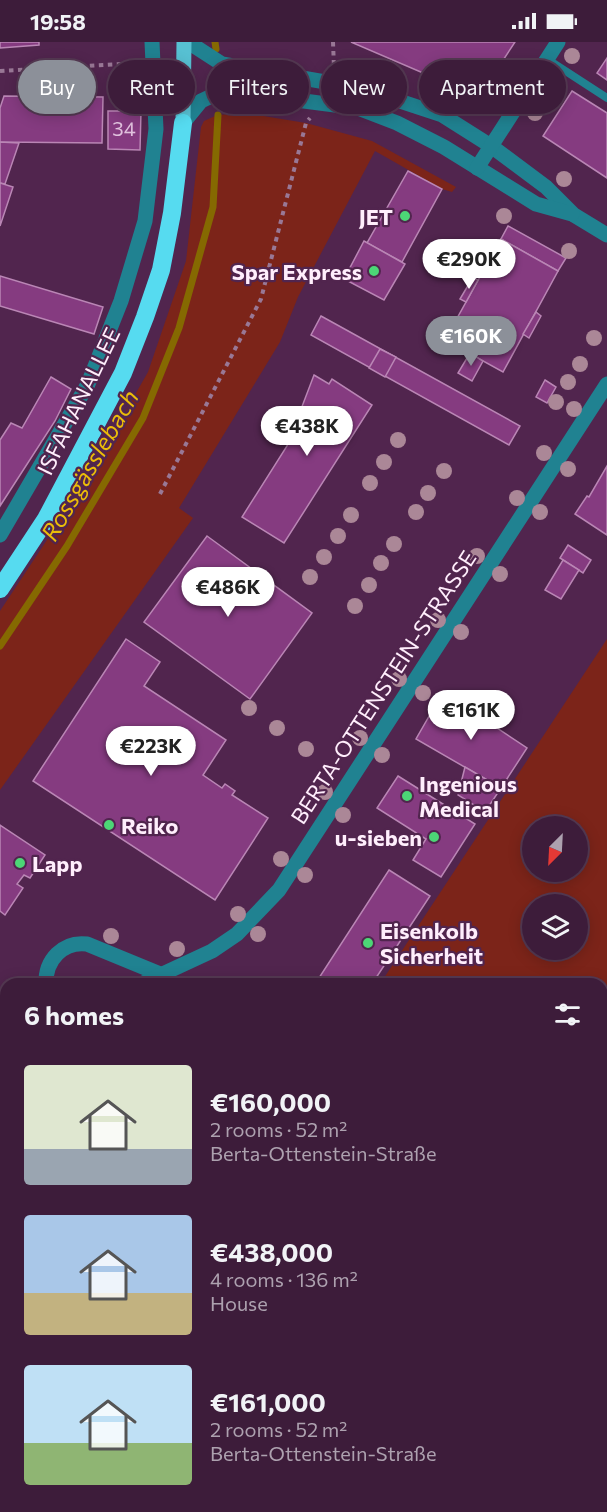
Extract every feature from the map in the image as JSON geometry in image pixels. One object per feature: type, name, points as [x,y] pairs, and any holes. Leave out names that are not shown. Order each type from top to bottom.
[{"type":"highway","name":"ISFAHANALLEE","points":[[0,589],[46,519],[123,373],[145,317],[161,270],[172,213],[183,123]]},
{"type":"main road","name":"ISFAHANALLEE","points":[[183,123],[186,42]]},
{"type":"street","points":[[152,42],[153,60]]},
{"type":"street","points":[[186,42],[222,64],[360,88],[442,115],[491,146],[546,187],[574,215],[607,235]]},
{"type":"street","points":[[477,168],[558,42]]},
{"type":"street","points":[[183,123],[201,101],[218,93],[321,102]]},
{"type":"street","points":[[0,535],[88,384],[122,301],[145,221],[156,129],[155,114]]},
{"type":"street","points":[[374,114],[397,123],[536,204],[574,215]]},
{"type":"street","name":"BERTA-OTTENSTEIN-STRASSE","points":[[154,978],[212,951],[237,934],[279,890],[607,384]]},
{"type":"street","points":[[46,978],[46,968],[56,954],[75,942],[87,944],[160,975]]},
{"type":"lane","points":[[547,59],[607,98]]},
{"type":"path","points":[[0,71],[108,65]]},
{"type":"path","points":[[160,494],[261,299],[306,123],[321,102]]},
{"type":"shaded area","points":[[251,114],[306,123],[372,141],[456,187],[452,192],[442,189],[375,151],[298,297],[280,342],[179,508],[193,518],[0,790],[0,611],[84,484],[148,372],[186,261],[201,127],[204,121],[215,116]]},
{"type":"shaded area","points":[[607,639],[607,978],[384,978]]},
{"type":"building","points":[[0,42],[39,42],[39,45],[0,48]]},
{"type":"building","points":[[351,42],[515,42],[503,60],[419,60],[419,71],[407,66],[407,60],[393,60]]},
{"type":"building","points":[[607,58],[607,80],[597,73]]},
{"type":"building","points":[[572,91],[607,113],[607,178],[543,136],[557,114],[566,114],[566,100]]},
{"type":"building","points":[[4,96],[18,96],[18,114],[96,114],[96,97],[103,97],[102,143],[0,142],[0,108]]},
{"type":"building","points":[[108,114],[141,114],[140,150],[108,149]]},
{"type":"building","points":[[0,142],[19,143],[5,184],[0,183]]},
{"type":"building","name":"JET","points":[[408,171],[442,189],[402,262],[367,243]]},
{"type":"building","points":[[0,183],[13,187],[0,226]]},
{"type":"building","points":[[508,226],[566,258],[558,271],[501,239]]},
{"type":"building","points":[[501,239],[558,271],[503,372],[445,340]]},
{"type":"building","name":"Spar Express","points":[[364,241],[405,264],[384,300],[344,279]]},
{"type":"building","points":[[0,276],[103,307],[94,334],[0,306]]},
{"type":"building","points":[[473,277],[478,280],[466,302],[460,299]]},
{"type":"building","points":[[536,312],[541,316],[529,338],[523,334]]},
{"type":"building","points":[[321,316],[520,426],[509,445],[311,335]]},
{"type":"building","points":[[380,349],[396,357],[385,377],[369,368]]},
{"type":"building","points":[[470,353],[483,361],[472,381],[458,373]]},
{"type":"building","points":[[314,375],[329,384],[332,379],[372,405],[284,543],[242,517],[287,446]]},
{"type":"building","points":[[51,377],[71,389],[55,421],[0,506],[0,440],[11,423],[22,428]]},
{"type":"building","points":[[545,380],[556,387],[547,403],[536,397]]},
{"type":"building","points":[[607,466],[607,535],[575,514],[587,496],[589,497]]},
{"type":"building","points":[[207,536],[312,613],[250,699],[144,622]]},
{"type":"building","points":[[568,545],[591,560],[583,573],[560,558]]},
{"type":"building","points":[[563,560],[579,570],[561,599],[545,590]]},
{"type":"building","points":[[126,639],[160,662],[144,686],[226,740],[203,775],[222,788],[225,784],[235,791],[232,795],[268,818],[215,900],[33,781]]},
{"type":"building","points":[[443,692],[527,748],[501,788],[416,739]]},
{"type":"building","points":[[465,767],[501,788],[485,812],[458,795]]},
{"type":"building","points":[[398,776],[475,824],[441,877],[413,860],[426,839],[377,808]]},
{"type":"building","points":[[0,825],[45,855],[30,878],[24,875],[17,884],[23,888],[5,915],[0,911]]},
{"type":"building","points":[[389,870],[430,896],[376,978],[319,978]]},
{"type":"waterway","name":"Rossgässlebach","points":[[215,42],[216,49]]},
{"type":"waterway","name":"Rossgässlebach","points":[[0,646],[67,546],[143,418],[179,328],[213,207],[218,115]]},
{"type":"place","name":"JET","points":[[405,216]]},
{"type":"place","name":"Spar Express","points":[[374,271]]},
{"type":"place","name":"Ingenious Medical","points":[[407,796]]},
{"type":"place","name":"Reiko","points":[[109,825]]},
{"type":"place","name":"u-sieben","points":[[434,837]]},
{"type":"place","name":"Lapp","points":[[20,863]]},
{"type":"place","name":"Eisenkolb Sicherheit","points":[[368,943]]}]
